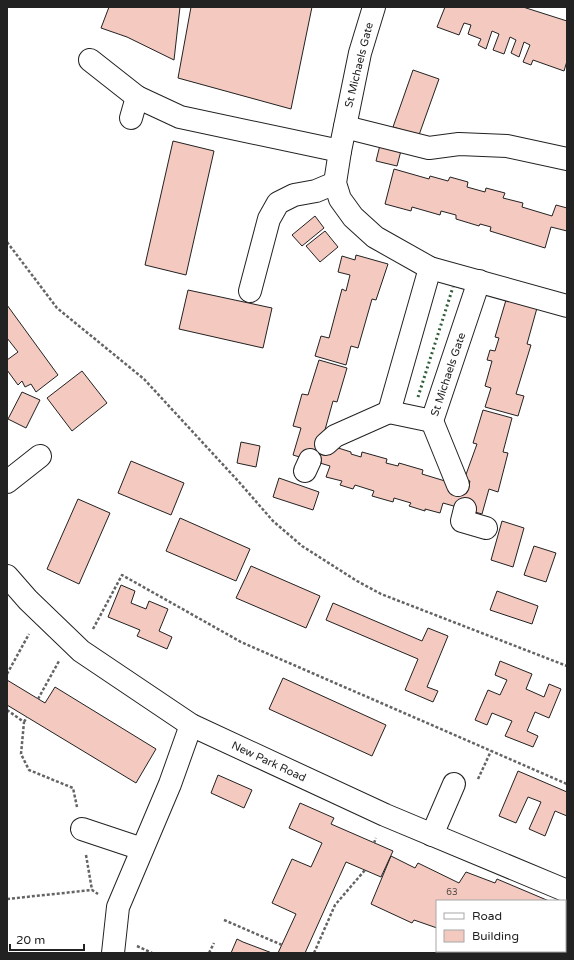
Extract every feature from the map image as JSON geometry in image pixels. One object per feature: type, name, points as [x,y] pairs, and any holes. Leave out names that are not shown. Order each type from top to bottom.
[{"type":"street","name":"St Michaels Gate","points":[[374,7],[360,53],[340,151],[336,183],[340,199],[353,217],[375,237],[430,268],[567,306]]},
{"type":"street","points":[[90,60],[137,97],[180,117],[340,151]]},
{"type":"street","points":[[132,118],[137,97]]},
{"type":"street","points":[[345,127],[429,148],[459,144],[507,146],[567,159]]},
{"type":"street","points":[[250,291],[269,219],[278,203],[294,195],[316,191],[336,183]]},
{"type":"street","points":[[326,444],[334,436],[389,412],[430,268]]},
{"type":"street","name":"St Michaels Gate","points":[[389,412],[432,421],[479,281]]},
{"type":"street","points":[[432,421],[458,485]]},
{"type":"street","points":[[7,482],[40,456]]},
{"type":"street","points":[[465,509],[462,521],[486,528]]},
{"type":"street","name":"New Park Road","points":[[7,576],[40,612],[76,646],[190,725],[432,835],[567,891]]},
{"type":"street","points":[[113,953],[118,907],[170,784],[190,725]]},
{"type":"street","points":[[432,835],[464,785]]},
{"type":"street","points":[[82,829],[142,849]]},
{"type":"path","points":[[7,242],[57,308],[144,379],[239,482],[273,522],[302,546],[357,582],[381,594],[567,666]]},
{"type":"path","points":[[38,699],[76,646],[122,575],[241,642],[567,784]]},
{"type":"path","points":[[7,674],[40,612]]},
{"type":"path","points":[[7,710],[24,722]]},
{"type":"path","points":[[27,717],[24,722],[21,754],[29,770],[73,788],[82,829],[92,890]]},
{"type":"path","points":[[464,785],[491,751]]},
{"type":"path","points":[[314,953],[335,905],[364,870]]},
{"type":"path","points":[[7,899],[92,890],[118,907]]},
{"type":"path","points":[[224,920],[282,945]]},
{"type":"path","points":[[209,953],[214,943]]},
{"type":"building","points":[[109,7],[180,7],[174,60],[127,37],[101,28]]},
{"type":"building","points":[[191,7],[312,7],[291,109],[178,78]]},
{"type":"building","points":[[445,7],[523,7],[567,21],[567,61],[564,71],[533,60],[531,65],[523,62],[530,45],[524,42],[519,57],[511,53],[516,40],[510,37],[504,54],[493,50],[499,34],[492,31],[486,49],[478,45],[481,39],[468,34],[471,25],[464,23],[459,35],[437,27]]},
{"type":"building","points":[[413,70],[439,79],[419,135],[393,127]]},
{"type":"building","points":[[382,137],[403,143],[397,166],[376,161]]},
{"type":"building","points":[[173,141],[214,151],[186,275],[145,265]]},
{"type":"building","points":[[394,169],[429,179],[430,176],[448,181],[450,177],[468,182],[467,187],[485,192],[486,188],[505,193],[503,198],[523,203],[522,207],[552,216],[556,205],[567,208],[567,231],[551,227],[545,248],[490,231],[491,227],[480,224],[479,226],[456,219],[456,215],[441,211],[440,215],[412,207],[411,211],[385,204]]},
{"type":"building","points":[[315,216],[324,228],[302,246],[292,235]]},
{"type":"building","points":[[325,231],[338,247],[320,262],[306,246]]},
{"type":"building","points":[[356,255],[388,264],[376,300],[372,299],[358,348],[351,346],[346,365],[315,356],[321,336],[329,338],[342,289],[346,291],[350,275],[338,272],[342,256],[355,260]]},
{"type":"building","points":[[188,290],[272,308],[263,348],[179,329]]},
{"type":"building","points":[[506,300],[537,308],[527,344],[531,345],[516,394],[524,396],[518,416],[485,407],[491,388],[485,386],[492,361],[487,360],[490,350],[495,351],[499,338],[495,337]]},
{"type":"building","points":[[7,305],[58,375],[36,392],[31,384],[25,387],[22,381],[18,385],[7,370],[7,360],[18,352],[7,338]]},
{"type":"building","points":[[319,360],[347,368],[337,402],[333,401],[323,437],[318,436],[316,441],[351,452],[351,454],[361,457],[362,452],[387,459],[386,463],[398,466],[399,463],[423,470],[422,474],[468,488],[470,481],[464,480],[477,444],[473,443],[483,410],[512,418],[503,452],[508,453],[498,492],[489,489],[482,514],[443,503],[440,513],[425,509],[425,511],[409,506],[411,503],[394,498],[393,502],[372,496],[374,491],[355,485],[353,489],[340,485],[342,481],[326,477],[330,466],[293,455],[301,428],[293,426],[302,394],[308,395]]},
{"type":"building","points":[[82,371],[107,403],[72,431],[47,398]]},
{"type":"building","points":[[22,392],[40,400],[26,428],[8,419]]},
{"type":"building","points":[[241,442],[260,446],[256,467],[237,463]]},
{"type":"building","points":[[131,461],[184,483],[171,515],[118,493]]},
{"type":"building","points":[[279,478],[319,492],[313,510],[273,497]]},
{"type":"building","points":[[78,499],[110,513],[79,584],[47,569]]},
{"type":"building","points":[[180,518],[250,549],[236,581],[166,551]]},
{"type":"building","points":[[502,521],[524,528],[513,567],[491,560]]},
{"type":"building","points":[[534,546],[556,553],[546,582],[524,575]]},
{"type":"building","points":[[251,566],[320,596],[306,628],[236,598]]},
{"type":"building","points":[[121,585],[135,591],[131,603],[146,609],[149,601],[168,609],[159,631],[172,637],[167,649],[137,636],[140,630],[108,617]]},
{"type":"building","points":[[497,591],[538,606],[532,624],[490,610]]},
{"type":"building","points":[[333,603],[422,641],[428,628],[448,636],[427,687],[438,691],[433,702],[405,690],[418,659],[326,620]]},
{"type":"building","points":[[500,661],[532,674],[526,689],[544,697],[549,684],[561,689],[549,718],[535,712],[527,731],[538,736],[533,747],[505,736],[512,721],[492,713],[487,725],[475,720],[488,690],[500,695],[507,680],[495,675]]},
{"type":"building","points":[[283,678],[386,725],[372,756],[269,709]]},
{"type":"building","points":[[7,680],[45,703],[55,687],[156,749],[136,783],[7,705]]},
{"type":"building","points":[[518,771],[567,792],[567,816],[555,811],[545,836],[529,829],[541,802],[528,797],[516,823],[499,816]]},
{"type":"building","points":[[218,775],[252,790],[244,808],[211,793]]},
{"type":"building","points":[[300,803],[334,818],[331,824],[393,851],[381,877],[346,862],[305,953],[278,953],[296,914],[272,903],[292,859],[311,867],[322,843],[289,828]]},
{"type":"building","points":[[391,856],[415,868],[418,863],[459,883],[466,872],[495,883],[497,879],[547,900],[436,900],[436,928],[414,920],[412,923],[371,904]]},
{"type":"building","points":[[237,939],[243,942],[272,953],[231,953]]},
{"type":"building","points":[[500,952],[557,952],[557,953]]},
{"type":"hedge","points":[[418,397],[453,287]]}]
